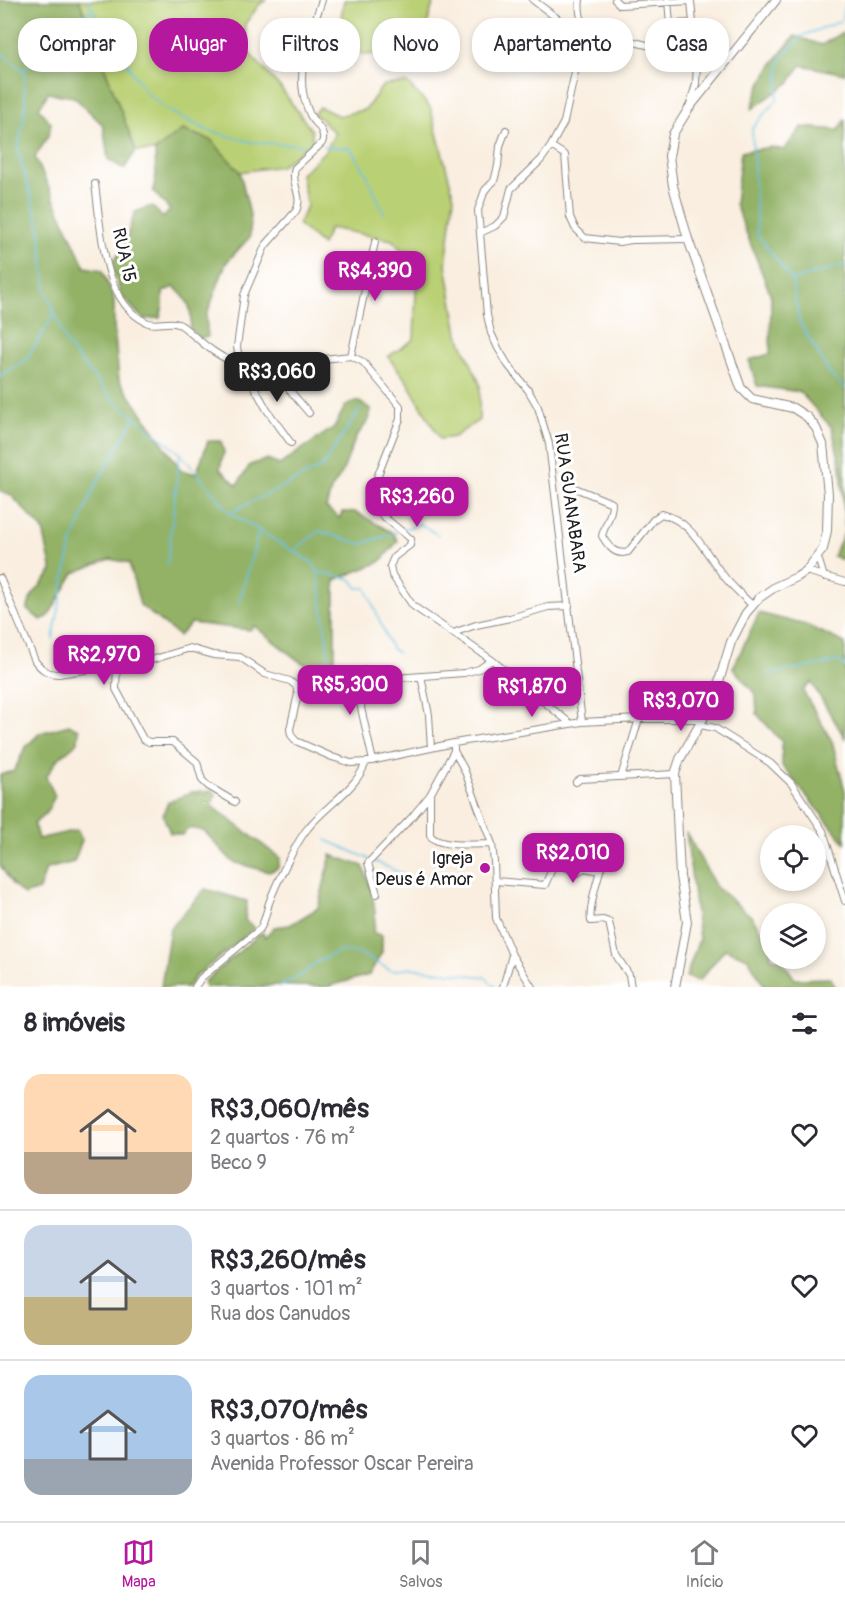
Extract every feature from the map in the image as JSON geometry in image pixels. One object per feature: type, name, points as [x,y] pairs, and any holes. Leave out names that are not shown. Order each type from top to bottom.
[{"type":"main road","points":[[675,987],[687,922],[680,876],[675,774],[680,759],[718,689],[731,642],[741,621],[752,605],[775,587],[806,571],[823,549],[829,518],[823,444],[816,428],[807,417],[793,408],[752,399],[741,388],[688,238],[673,186],[669,156],[673,134],[689,108],[776,0]]},
{"type":"street","points":[[291,443],[267,410],[240,364],[237,347],[244,295],[265,246],[299,205],[299,194],[294,182],[295,168],[322,143],[324,138],[310,114],[303,93],[301,77],[322,0]]},
{"type":"street","points":[[532,0],[556,18]]},
{"type":"street","points":[[580,0],[581,18]]},
{"type":"street","points":[[615,0],[620,5],[691,1],[693,18]]},
{"type":"street","points":[[668,1],[669,18]]},
{"type":"street","points":[[480,233],[495,226],[504,217],[511,189],[541,160],[551,146],[564,122],[574,72]]},
{"type":"street","points":[[689,108],[696,84],[697,72]]},
{"type":"street","name":"RUA GUANABARA","points":[[506,130],[500,146],[494,181],[485,190],[478,210],[487,315],[491,333],[508,365],[538,407],[549,444],[582,722]]},
{"type":"street","points":[[551,146],[565,154],[570,217],[575,228],[585,238],[619,242],[688,238]]},
{"type":"street","name":"RUA 15","points":[[95,184],[106,261],[116,293],[144,322],[178,324],[222,357],[240,364]]},
{"type":"street","points":[[351,356],[375,242]]},
{"type":"street","points":[[246,372],[260,375],[305,361],[351,356],[363,362],[400,406],[400,419],[374,485],[371,502],[383,516],[411,539],[410,545],[394,556],[390,566],[392,575],[413,606],[492,660],[570,723]]},
{"type":"street","points":[[274,372],[309,412]]},
{"type":"street","points":[[575,488],[612,503],[612,513],[602,536],[619,554],[628,552],[653,520],[661,514],[669,515],[701,542],[722,574],[752,605]]},
{"type":"street","points":[[816,559],[825,577]]},
{"type":"street","points":[[806,571],[845,582]]},
{"type":"street","points":[[0,578],[35,661],[42,669],[52,674],[59,674],[155,658],[190,648],[213,655],[240,657],[266,674],[290,681],[296,686],[298,694],[290,729],[296,741],[332,757],[351,762],[370,762],[431,748],[454,747],[570,723],[639,718],[702,722],[770,763],[791,783],[823,831],[845,902]]},
{"type":"street","points":[[453,633],[548,607],[569,606]]},
{"type":"street","points":[[195,987],[201,978],[260,929],[265,922],[276,887],[306,830],[360,777],[370,762],[361,708],[366,670],[395,678],[464,673],[479,669],[492,660]]},
{"type":"street","points":[[117,664],[116,688],[143,739],[149,742],[173,742],[197,762],[202,780],[208,786],[235,802]]},
{"type":"street","points":[[421,676],[429,715],[431,748]]},
{"type":"street","points":[[621,777],[639,718]]},
{"type":"street","points":[[377,894],[368,863],[430,795],[454,747]]},
{"type":"street","points":[[454,747],[492,844],[496,918],[512,955],[532,987]]},
{"type":"street","points":[[576,782],[580,779],[675,774]]},
{"type":"street","points":[[430,795],[430,835],[432,839],[457,844],[492,844]]},
{"type":"street","points":[[607,851],[590,906],[590,917],[591,921],[609,922],[616,955],[629,975],[631,987]]},
{"type":"street","points":[[495,881],[545,885],[555,862],[578,873],[585,868],[600,871]]},
{"type":"street","points":[[503,987],[512,955]]},
{"type":"green space","points":[[0,0],[79,0],[86,18],[18,18],[18,72],[106,72],[136,151],[124,169],[108,159],[103,125],[74,97],[48,93],[39,108],[51,123],[49,135],[35,157],[85,267],[102,270],[114,299],[119,380],[181,470],[196,474],[208,441],[221,441],[224,452],[220,469],[237,485],[250,465],[268,459],[279,465],[334,427],[346,405],[358,401],[371,409],[369,420],[356,437],[342,473],[331,490],[326,508],[340,518],[342,512],[356,512],[393,533],[398,541],[380,562],[335,580],[335,659],[321,672],[299,661],[254,626],[250,630],[191,623],[179,636],[140,605],[129,563],[110,559],[74,573],[48,617],[41,620],[27,610],[31,597],[52,571],[43,530],[11,495],[0,491]]},
{"type":"green space","points":[[79,0],[266,0],[259,5],[248,20],[248,18],[149,18],[149,72],[248,72],[248,46],[249,53],[260,65],[260,72],[266,72],[280,87],[312,131],[312,142],[281,166],[240,172],[211,141],[183,130],[155,151],[136,151],[106,72],[137,72],[137,18],[86,18]]},
{"type":"green space","points":[[344,0],[434,0],[429,18],[372,18],[372,54],[360,53],[360,18],[341,18]]},
{"type":"green space","points":[[841,33],[845,36],[845,74],[801,65],[790,82],[752,109],[769,70],[795,36],[822,45]]},
{"type":"green space","points":[[407,83],[430,107],[454,197],[446,265],[458,334],[480,384],[479,420],[454,437],[440,439],[406,380],[388,357],[414,339],[417,266],[392,240],[330,228],[322,245],[298,224],[307,206],[301,174],[326,150],[335,133],[314,113],[320,107],[339,116],[366,109],[383,85]]},
{"type":"green space","points":[[845,119],[845,531],[841,467],[832,428],[800,392],[757,386],[749,360],[770,354],[771,296],[735,204],[741,152],[771,147],[784,150],[802,127],[839,130]]},
{"type":"green space","points":[[182,130],[211,140],[240,172],[250,215],[250,237],[226,263],[206,317],[208,337],[199,338],[190,328],[189,305],[174,287],[163,292],[160,318],[143,319],[121,295],[111,264],[122,250],[135,212],[152,206],[163,218],[170,210],[153,191],[156,175],[155,151]]},
{"type":"green space","points":[[845,531],[845,561],[833,556]]},
{"type":"green space","points":[[759,613],[806,625],[845,643],[845,738],[811,682],[803,691],[832,741],[845,791],[845,843],[782,766],[782,742],[757,714],[756,695],[733,668]]},
{"type":"green space","points":[[69,725],[79,729],[78,742],[57,760],[46,777],[55,796],[46,813],[34,824],[38,839],[77,830],[82,840],[74,862],[46,869],[39,890],[24,895],[12,884],[0,865],[0,775],[14,771],[25,748],[40,733]]},
{"type":"green space","points":[[212,791],[216,794],[211,805],[280,858],[278,868],[269,872],[233,862],[204,831],[189,828],[182,835],[170,833],[163,815],[168,802],[192,792]]},
{"type":"green space","points":[[686,832],[716,887],[751,916],[760,929],[760,969],[788,969],[795,979],[831,978],[835,987],[765,987],[748,958],[725,949],[699,981],[686,977],[699,939]]},
{"type":"green space","points":[[331,855],[363,866],[369,882],[375,908],[373,933],[382,935],[382,952],[369,975],[326,987],[272,985],[205,987],[204,982],[262,932],[265,937],[274,927],[290,925],[318,908]]},
{"type":"green space","points":[[205,889],[247,901],[245,920],[255,928],[195,977],[188,987],[161,987],[170,928]]},
{"type":"waterway","points":[[89,0],[92,9],[144,90],[165,109],[207,130],[251,142],[315,146]]},
{"type":"waterway","points":[[845,4],[841,21],[802,36],[780,59],[777,100],[752,128],[757,234],[792,280],[799,321],[830,374],[845,388]]},
{"type":"waterway","points":[[92,9],[52,37],[24,70],[25,109],[18,151],[40,228],[46,290],[67,345],[112,399],[180,453],[230,513],[313,563],[318,572],[351,579],[358,588],[366,588],[391,648],[398,653]]},
{"type":"waterway","points":[[0,52],[18,66]]},
{"type":"waterway","points":[[323,146],[350,148],[366,173],[384,213]]},
{"type":"waterway","points":[[792,280],[845,265]]},
{"type":"waterway","points":[[0,376],[26,360],[55,313]]},
{"type":"waterway","points":[[231,512],[322,467],[360,409]]},
{"type":"waterway","points":[[53,639],[71,545],[95,486],[135,417]]},
{"type":"waterway","points":[[167,565],[180,453]]},
{"type":"waterway","points":[[404,529],[420,524],[438,535]]},
{"type":"waterway","points":[[239,603],[259,531]]},
{"type":"waterway","points":[[295,550],[319,531],[361,544],[397,532]]},
{"type":"waterway","points":[[318,572],[334,698]]},
{"type":"waterway","points":[[767,674],[840,661],[845,667]]},
{"type":"waterway","points":[[326,840],[369,859]]},
{"type":"waterway","points":[[374,861],[414,879]]},
{"type":"waterway","points":[[279,987],[303,974],[318,961],[340,951],[359,953],[392,971],[411,968],[485,977],[495,987]]},
{"type":"place","name":"Igreja Deus é Amor","points":[[485,868]]}]
